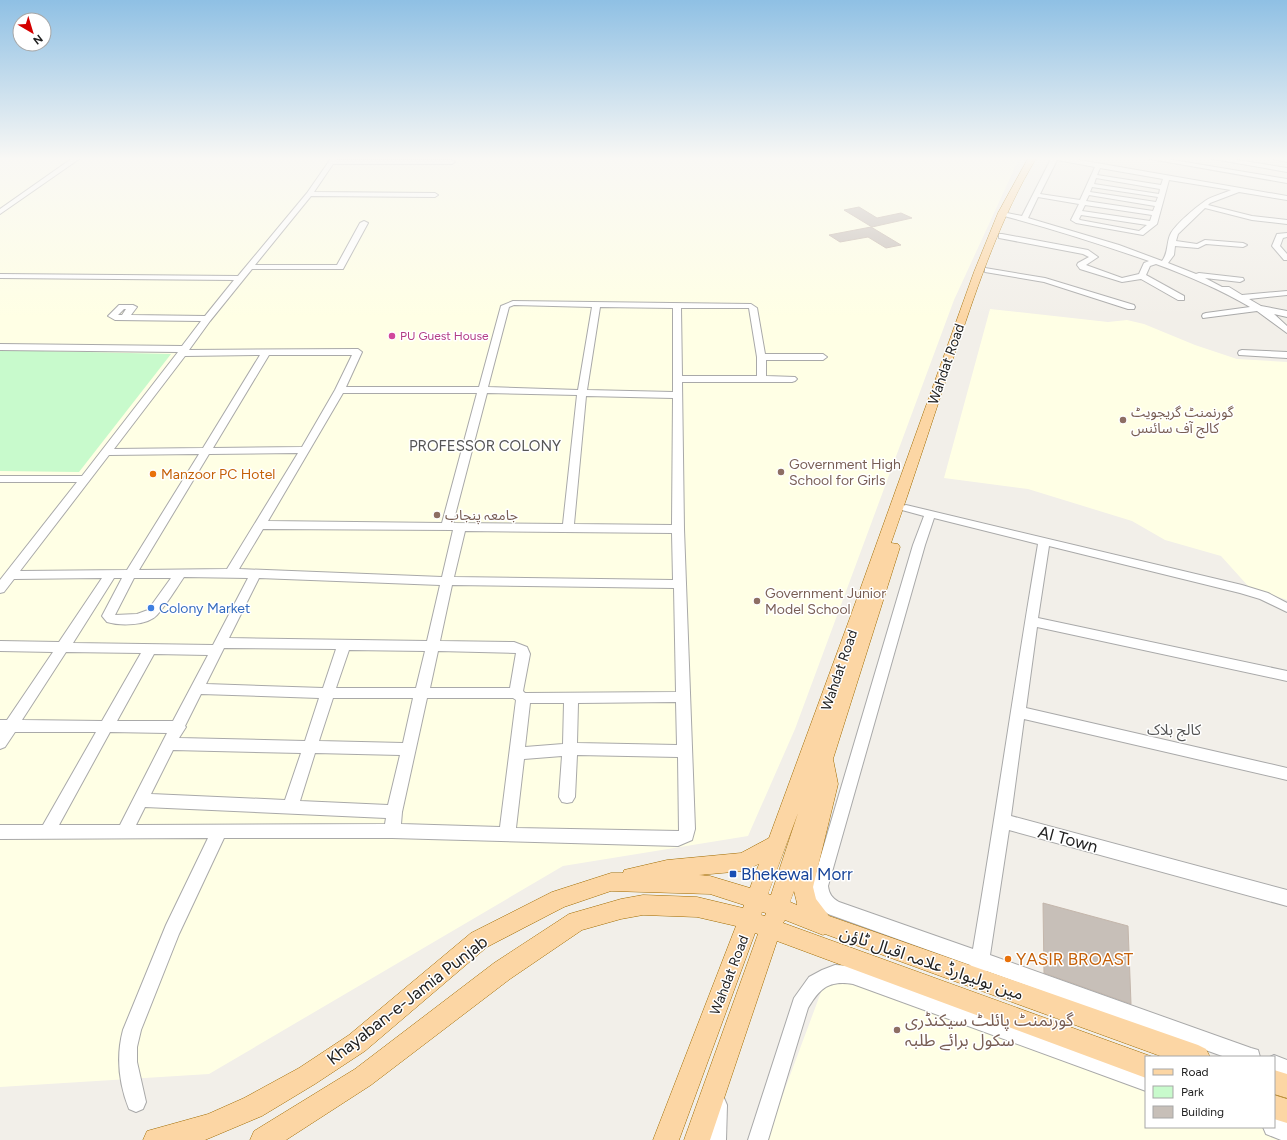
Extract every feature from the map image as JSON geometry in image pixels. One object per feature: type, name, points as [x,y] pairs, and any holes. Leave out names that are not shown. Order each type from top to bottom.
[{"type":"main road","name":"Wahdat Road","points":[[697,1140],[774,918],[824,759],[871,596],[969,298],[1012,216],[1013,210]]},
{"type":"main road","name":"Wahdat Road","points":[[666,1140],[871,596],[906,508],[988,270],[1014,210]]},
{"type":"main road","points":[[823,925],[807,903],[803,887],[830,784],[824,759]]},
{"type":"main road","points":[[611,882],[667,869],[744,862],[777,844]]},
{"type":"main road","name":"Khayaban-e-Jamia Punjab","points":[[156,1140],[184,1137],[210,1126],[253,1107],[306,1076],[357,1043],[479,940],[559,899],[611,882],[710,885],[753,910]]},
{"type":"main road","points":[[263,1140],[363,1077],[502,971],[577,921],[621,909],[643,905],[753,910]]},
{"type":"main road","name":"مین بولیوارڈ علامہ اقبال ٹاؤن","points":[[753,910],[774,918],[904,986],[1145,1066]]},
{"type":"main road","name":"مین بولیوارڈ علامہ اقبال ٹاؤن","points":[[774,918],[823,925],[979,969],[1147,1049],[1192,1056]]},
{"type":"main road","points":[[1275,1082],[1287,1086]]},
{"type":"main road","points":[[1275,1107],[1287,1111]]},
{"type":"street","points":[[0,589],[184,351],[236,281],[295,210]]},
{"type":"street","points":[[1012,216],[1019,210]]},
{"type":"street","points":[[1130,210],[1156,214]]},
{"type":"street","points":[[1153,224],[1078,212],[1075,220],[1078,222],[1140,233],[1153,224],[1157,210]]},
{"type":"street","points":[[1163,264],[1170,255],[1171,243],[1174,234],[1198,210]]},
{"type":"street","points":[[1220,210],[1252,218],[1287,222]]},
{"type":"street","points":[[1012,216],[1116,247],[1192,275],[1221,290],[1226,289],[1270,315],[1287,330]]},
{"type":"street","points":[[248,267],[340,267],[364,223]]},
{"type":"street","points":[[1287,235],[1280,236],[1276,246],[1287,258]]},
{"type":"street","points":[[1002,236],[1085,252],[1094,258],[1081,265],[1082,267],[1122,280],[1142,276],[1181,298]]},
{"type":"street","points":[[1171,243],[1198,246],[1206,242],[1243,245]]},
{"type":"street","points":[[1142,276],[1147,265],[1154,262]]},
{"type":"street","points":[[988,270],[1045,280],[1131,307]]},
{"type":"street","points":[[1192,275],[1240,280]]},
{"type":"street","points":[[0,276],[236,281]]},
{"type":"street","points":[[0,283],[236,281]]},
{"type":"street","points":[[1239,298],[1287,293]]},
{"type":"street","points":[[392,831],[394,812],[448,581],[454,526],[482,390],[505,306],[508,304],[752,306],[761,357],[762,379]]},
{"type":"street","points":[[568,528],[582,393],[596,305]]},
{"type":"street","points":[[0,832],[392,831],[678,838],[686,836],[685,751],[678,530],[677,306]]},
{"type":"street","points":[[124,317],[133,307],[122,307],[112,316],[114,317],[207,319]]},
{"type":"street","points":[[1206,316],[1258,308],[1287,314]]},
{"type":"street","points":[[0,348],[266,353],[358,352],[340,390],[231,573]]},
{"type":"street","points":[[180,574],[152,613],[146,617],[138,619],[111,619],[108,616],[130,575],[266,353]]},
{"type":"street","points":[[1242,353],[1287,355]]},
{"type":"street","points":[[761,357],[823,357]]},
{"type":"street","points":[[677,379],[792,379]]},
{"type":"street","points":[[340,390],[482,390],[677,395]]},
{"type":"street","points":[[106,452],[305,450]]},
{"type":"street","points":[[0,480],[84,479]]},
{"type":"street","points":[[906,508],[1242,589],[1264,596],[1287,608]]},
{"type":"street","points":[[930,515],[906,590],[820,886],[820,894],[823,900],[834,908],[979,969],[1248,1056]]},
{"type":"street","points":[[259,525],[454,526],[678,530]]},
{"type":"street","points":[[979,969],[1003,821],[1031,621],[1044,542]]},
{"type":"street","points":[[11,575],[231,573],[448,581],[680,584]]},
{"type":"street","points":[[0,743],[6,726],[65,647],[110,575]]},
{"type":"street","points":[[124,832],[255,575]]},
{"type":"street","points":[[1031,621],[1287,676]]},
{"type":"street","points":[[290,807],[344,644]]},
{"type":"street","points":[[0,646],[150,650],[219,646],[344,644],[519,648],[523,654],[519,696],[523,703],[507,834]]},
{"type":"street","points":[[47,832],[150,650]]},
{"type":"street","points":[[198,689],[328,693],[571,697],[683,697]]},
{"type":"street","points":[[567,797],[571,697]]},
{"type":"street","points":[[1018,712],[1287,774]]},
{"type":"street","points":[[6,726],[178,727]]},
{"type":"street","points":[[170,744],[409,749]]},
{"type":"street","points":[[518,753],[570,749],[685,751]]},
{"type":"street","points":[[141,800],[394,812]]},
{"type":"street","name":"AI Town","points":[[1003,821],[1287,898]]},
{"type":"street","points":[[136,1102],[128,1062],[128,1047],[132,1030],[172,931],[219,832]]},
{"type":"street","points":[[758,1140],[800,1004],[816,981],[827,976],[841,973],[904,986],[1145,1081]]},
{"type":"street","points":[[1275,1065],[1287,1070]]},
{"type":"street","points":[[716,1140],[717,1084]]},
{"type":"street","points":[[1275,1128],[1287,1132]]},
{"type":"shaded area","name":"جامعہ پنجاب","points":[[0,210],[995,210],[954,300],[795,729],[748,836],[563,866],[209,1074],[0,1087]]},
{"type":"shaded area","name":"گورنمنٹ گریجویٹ کالج آف سائنس","points":[[990,309],[1108,322],[1127,320],[1144,324],[1195,345],[1237,359],[1287,362],[1287,600],[1249,587],[1221,556],[1165,540],[1132,521],[1028,489],[944,478]]},
{"type":"shaded area","name":"گورنمنٹ پائلٹ سیکنڈری سکول برائے طلبہ","points":[[827,976],[1145,1084],[1145,1128],[1275,1128],[1287,1132],[1287,1140],[766,1140]]},
{"type":"green space","points":[[0,350],[171,354],[79,472],[0,471]]},
{"type":"building","points":[[844,210],[864,210],[877,218],[901,213],[912,218],[872,227]]},
{"type":"building","points":[[871,227],[901,245],[886,248],[868,237],[840,242],[829,235]]},
{"type":"building","points":[[1043,903],[1128,926],[1131,1004],[1044,973]]},
{"type":"place","name":"PU Guest House","points":[[392,336]]},
{"type":"place","name":"گورنمنٹ گریجویٹ کالج آف سائنس","points":[[1123,420]]},
{"type":"place","name":"Government High School for Girls","points":[[781,472]]},
{"type":"place","name":"Manzoor PC Hotel","points":[[153,474]]},
{"type":"place","name":"جامعہ پنجاب","points":[[437,515]]},
{"type":"place","name":"Government Junior Model School","points":[[757,601]]},
{"type":"place","name":"Colony Market","points":[[151,608]]},
{"type":"place","name":"Bhekewal Morr","points":[[733,874]]},
{"type":"place","name":"YASIR BROAST","points":[[1008,959]]},
{"type":"place","name":"گورنمنٹ پائلٹ سیکنڈری سکول برائے طلبہ","points":[[897,1030]]},
{"type":"district","name":"PROFESSOR COLONY","points":[[485,446]]},
{"type":"district","name":"کالج بلاک","points":[[1174,730]]}]
